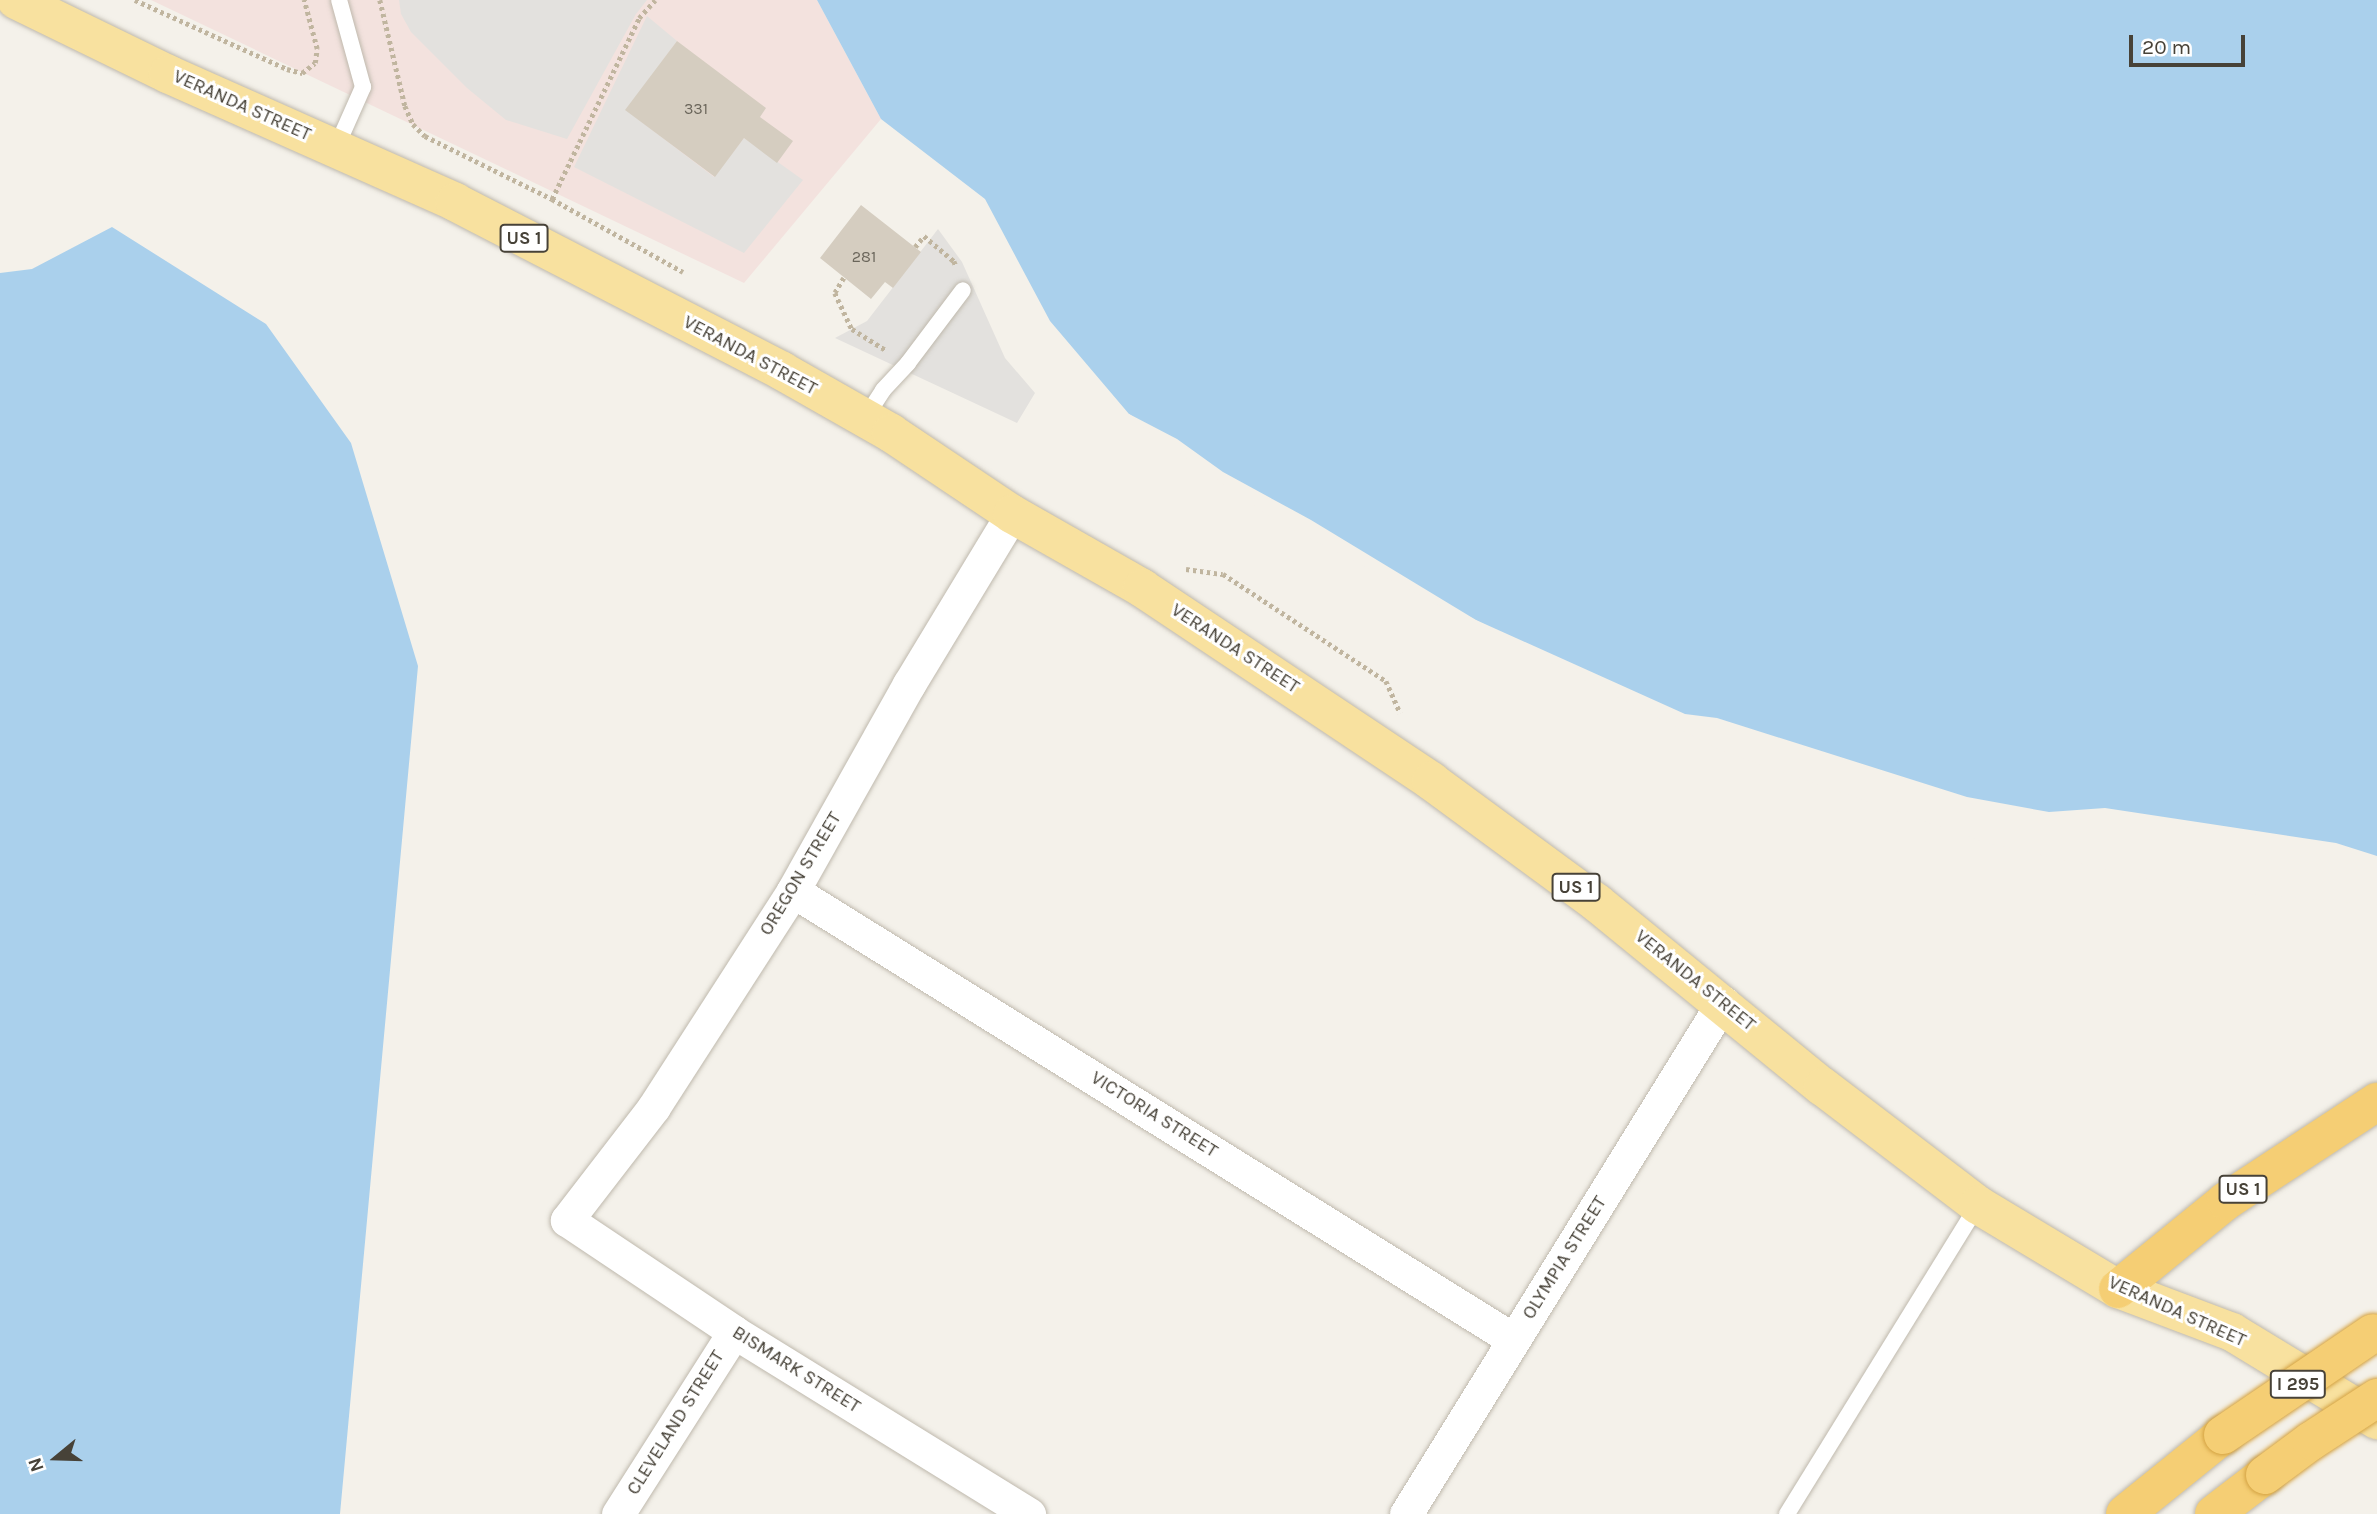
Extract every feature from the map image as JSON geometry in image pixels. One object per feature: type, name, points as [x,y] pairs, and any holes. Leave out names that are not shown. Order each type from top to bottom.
[{"type":"highway","name":"US 1","points":[[2119,1289],[2226,1201],[2377,1102]]},
{"type":"highway","name":"I 295","points":[[2125,1514],[2223,1435],[2375,1332]]},
{"type":"highway","name":"I 295","points":[[2214,1514],[2265,1475],[2377,1398]]},
{"type":"main road","name":"VERANDA STREET","points":[[16,0],[169,74],[479,215],[690,323],[865,418],[1013,514],[1142,588],[1431,780],[1597,903],[1723,1002],[1823,1087],[1978,1205],[2119,1289],[2232,1332],[2377,1420]]},
{"type":"street","name":"OREGON STREET","points":[[567,1220],[654,1107],[793,891],[909,684],[1013,514]]},
{"type":"street","name":"VICTORIA STREET","points":[[793,891],[1514,1340]]},
{"type":"street","name":"OLYMPIA STREET","points":[[1406,1514],[1723,1002]]},
{"type":"street","name":"BISMARK STREET","points":[[567,1220],[734,1332],[1029,1514]]},
{"type":"street","name":"CLEVELAND STREET","points":[[618,1514],[734,1332]]},
{"type":"lane","points":[[336,148],[363,87],[339,0]]},
{"type":"lane","points":[[865,418],[883,390],[908,363],[964,290]]},
{"type":"lane","points":[[1787,1514],[1978,1205]]},
{"type":"path","points":[[135,0],[287,69],[302,72],[315,63],[317,49],[304,0]]},
{"type":"path","points":[[380,0],[402,98],[413,124]]},
{"type":"path","points":[[552,199],[639,18],[655,0]]},
{"type":"path","points":[[915,247],[924,236],[954,261],[964,290]]},
{"type":"path","points":[[844,278],[835,293],[852,329],[908,363]]},
{"type":"shaded area","points":[[151,0],[817,0],[881,119],[744,283]]},
{"type":"shaded area","points":[[399,0],[647,0],[636,14],[567,139],[506,120],[467,88],[411,32],[401,14]]},
{"type":"shaded area","points":[[647,16],[677,41],[626,110],[714,177],[744,138],[803,180],[744,253],[574,167]]},
{"type":"shaded area","points":[[938,229],[962,262],[1005,358],[1035,393],[1017,423],[835,338],[867,321]]},
{"type":"water","points":[[817,0],[2377,0],[2377,901],[1724,748],[1278,518],[1129,414],[1050,321],[985,199],[881,119]]},
{"type":"water","points":[[112,227],[266,324],[351,443],[418,666],[340,1514],[0,1514],[0,273],[32,269]]},
{"type":"pier","points":[[1129,414],[1177,439],[1223,472],[1311,520],[1476,620],[1685,714],[1717,718],[1967,797],[2049,812],[2105,808],[2336,843],[2377,856],[2377,905],[2196,889],[1987,843],[1722,751],[1276,521],[1128,417]]},
{"type":"building","points":[[677,41],[766,108],[760,117],[793,141],[777,163],[744,138],[715,177],[625,110]]},
{"type":"building","points":[[861,205],[921,252],[893,288],[885,282],[871,299],[820,258]]}]
